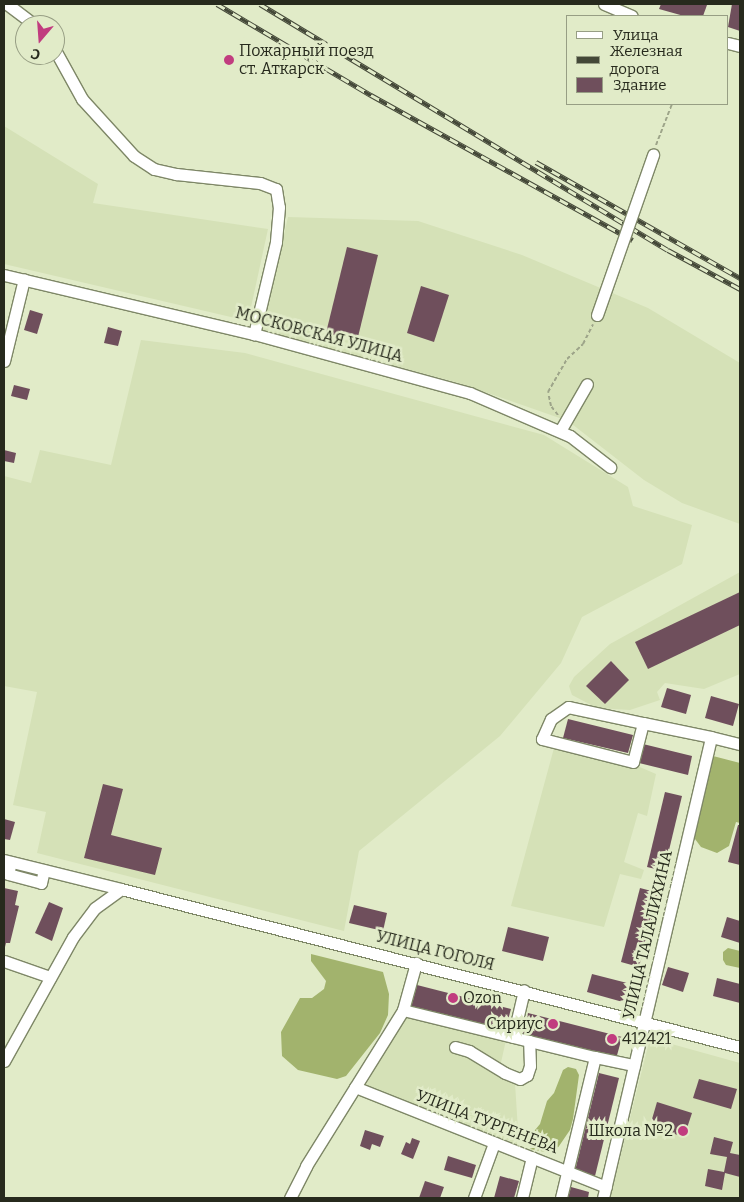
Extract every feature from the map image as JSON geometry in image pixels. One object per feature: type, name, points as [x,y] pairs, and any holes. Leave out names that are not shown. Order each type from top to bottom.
[{"type":"street","points":[[8,4],[22,15]]},
{"type":"street","points":[[604,4],[630,15]]},
{"type":"street","points":[[63,65],[82,100],[134,156],[154,169],[176,174],[260,183],[276,189],[279,206],[276,242],[254,334]]},
{"type":"street","points":[[597,315],[653,155]]},
{"type":"street","name":"МОСКОВСКАЯ УЛИЦА","points":[[4,274],[254,334],[470,392],[562,426],[570,436],[610,467]]},
{"type":"street","points":[[4,361],[24,279]]},
{"type":"street","points":[[562,426],[587,384]]},
{"type":"street","points":[[643,723],[633,762],[542,740],[551,719],[568,707],[711,737],[740,744]]},
{"type":"street","name":"УЛИЦА ТАЛАЛИХИНА","points":[[605,1193],[711,737]]},
{"type":"street","name":"УЛИЦА ГОГОЛЯ","points":[[7,861],[740,1046]]},
{"type":"street","points":[[4,1061],[73,937],[95,908],[121,889]]},
{"type":"street","points":[[4,961],[50,977]]},
{"type":"street","points":[[290,1198],[306,1166],[403,1010],[416,963]]},
{"type":"street","points":[[513,1037],[524,990]]},
{"type":"street","points":[[403,1010],[634,1065]]},
{"type":"street","points":[[455,1047],[469,1051],[505,1073],[520,1078],[526,1075],[530,1066],[529,1041]]},
{"type":"street","points":[[561,1198],[595,1057]]},
{"type":"street","name":"УЛИЦА ТУРГЕНЕВА","points":[[355,1088],[568,1172],[605,1193]]},
{"type":"street","points":[[474,1198],[494,1143]]},
{"type":"street","points":[[522,1198],[532,1157]]},
{"type":"path","points":[[653,155],[672,105]]},
{"type":"path","points":[[562,426],[551,406],[548,392],[567,359],[583,344],[597,315]]},
{"type":"shaded area","points":[[4,126],[98,184],[93,203],[268,229],[248,321],[4,264]]},
{"type":"shaded area","points":[[288,217],[418,221],[522,255],[648,308],[740,363],[740,524],[682,503],[644,480],[568,421],[459,383],[262,330]]},
{"type":"shaded area","points":[[141,340],[245,353],[544,435],[628,487],[633,506],[692,525],[682,564],[582,617],[561,663],[500,736],[359,851],[344,931],[37,853],[46,812],[13,805],[37,692],[4,686],[4,476],[31,483],[40,450],[111,465]]},
{"type":"shaded area","points":[[740,572],[740,674],[704,689],[665,683],[657,692],[660,700],[630,710],[597,708],[572,695],[569,686],[574,677],[610,644]]},
{"type":"shaded area","points":[[554,748],[635,765],[656,774],[647,816],[638,813],[624,862],[644,870],[641,879],[620,874],[604,927],[511,906]]},
{"type":"shaded area","points":[[405,1016],[506,1040],[498,1076],[515,1083],[519,1146],[365,1087]]},
{"type":"shaded area","name":"Школа №2","points":[[650,1038],[740,1063],[740,1198],[610,1198]]},
{"type":"green space","points":[[713,756],[740,763],[740,823],[736,822],[729,846],[717,853],[701,847],[695,839],[694,831]]},
{"type":"green space","points":[[728,948],[740,951],[740,968],[726,965],[723,960],[723,952]]},
{"type":"green space","points":[[311,954],[383,972],[389,994],[388,1015],[380,1033],[346,1076],[337,1079],[298,1070],[282,1056],[281,1032],[300,998],[312,998],[324,989],[326,981],[311,961]]},
{"type":"green space","points":[[568,1067],[576,1069],[579,1075],[570,1130],[557,1149],[551,1153],[530,1149],[530,1136],[540,1124],[547,1101],[554,1093],[563,1070]]},
{"type":"building","points":[[661,4],[707,5],[703,15],[680,15],[659,9]]},
{"type":"building","points":[[732,4],[740,4],[740,31],[729,27]]},
{"type":"building","points":[[347,247],[378,255],[357,341],[326,333]]},
{"type":"building","points":[[421,286],[449,295],[434,342],[407,333]]},
{"type":"building","points":[[30,310],[43,314],[37,334],[24,330]]},
{"type":"building","points":[[108,327],[122,331],[118,346],[104,343]]},
{"type":"building","points":[[14,385],[30,389],[27,400],[11,396]]},
{"type":"building","points":[[4,450],[16,453],[14,463],[4,461]]},
{"type":"building","points":[[740,592],[740,625],[648,669],[635,642]]},
{"type":"building","points":[[611,661],[629,680],[605,704],[586,686]]},
{"type":"building","points":[[667,688],[691,695],[686,714],[661,707]]},
{"type":"building","points":[[711,696],[739,704],[733,726],[705,718]]},
{"type":"building","points":[[568,719],[633,735],[628,753],[563,738]]},
{"type":"building","points":[[643,744],[692,756],[688,775],[639,763]]},
{"type":"building","points":[[103,784],[123,789],[111,835],[162,848],[155,875],[84,858]]},
{"type":"building","points":[[665,792],[682,796],[664,871],[647,867]]},
{"type":"building","points":[[4,819],[15,822],[10,840],[4,839]]},
{"type":"building","points":[[738,825],[740,825],[740,865],[728,862]]},
{"type":"building","points":[[4,888],[18,891],[15,905],[19,906],[10,943],[6,943],[5,947]]},
{"type":"building","points":[[640,888],[659,893],[639,967],[621,962]]},
{"type":"building","points":[[49,902],[63,908],[52,941],[35,933]]},
{"type":"building","points":[[354,905],[387,913],[383,931],[349,923]]},
{"type":"building","points":[[727,917],[740,921],[740,943],[721,937]]},
{"type":"building","points":[[508,927],[549,937],[543,961],[502,951]]},
{"type":"building","points":[[668,967],[689,973],[683,992],[662,985]]},
{"type":"building","points":[[592,974],[635,985],[630,1004],[587,992]]},
{"type":"building","points":[[717,978],[740,984],[740,1003],[713,996]]},
{"type":"building","points":[[417,985],[511,1009],[505,1031],[411,1007]]},
{"type":"building","points":[[528,1013],[622,1037],[616,1059],[522,1035]]},
{"type":"building","points":[[599,1073],[619,1078],[595,1176],[575,1171]]},
{"type":"building","points":[[699,1079],[737,1089],[731,1109],[693,1098]]},
{"type":"building","points":[[657,1102],[692,1113],[684,1137],[650,1126]]},
{"type":"building","points":[[365,1130],[384,1136],[380,1147],[372,1144],[370,1150],[360,1146]]},
{"type":"building","points":[[714,1137],[733,1142],[730,1153],[740,1155],[740,1177],[725,1173],[722,1190],[705,1186],[708,1169],[724,1172],[727,1157],[710,1154]]},
{"type":"building","points":[[412,1138],[420,1141],[413,1159],[401,1154],[406,1142],[410,1144]]},
{"type":"building","points":[[448,1156],[476,1165],[472,1178],[444,1170]]},
{"type":"building","points":[[500,1176],[519,1181],[514,1198],[494,1198]]},
{"type":"building","points":[[425,1181],[444,1187],[440,1198],[419,1198]]},
{"type":"building","points":[[571,1187],[589,1192],[588,1198],[568,1198]]},
{"type":"railway","points":[[217,4],[371,95],[633,240]]},
{"type":"railway","points":[[260,4],[668,250],[740,289]]},
{"type":"railway","points":[[536,162],[740,278]]},
{"type":"place","name":"Пожарный поезд ст. Аткарск","points":[[229,60]]},
{"type":"place","name":"Ozon","points":[[453,998]]},
{"type":"place","name":"Сириус","points":[[553,1024]]},
{"type":"place","name":"412421","points":[[612,1039]]},
{"type":"place","name":"Школа №2","points":[[683,1131]]}]
